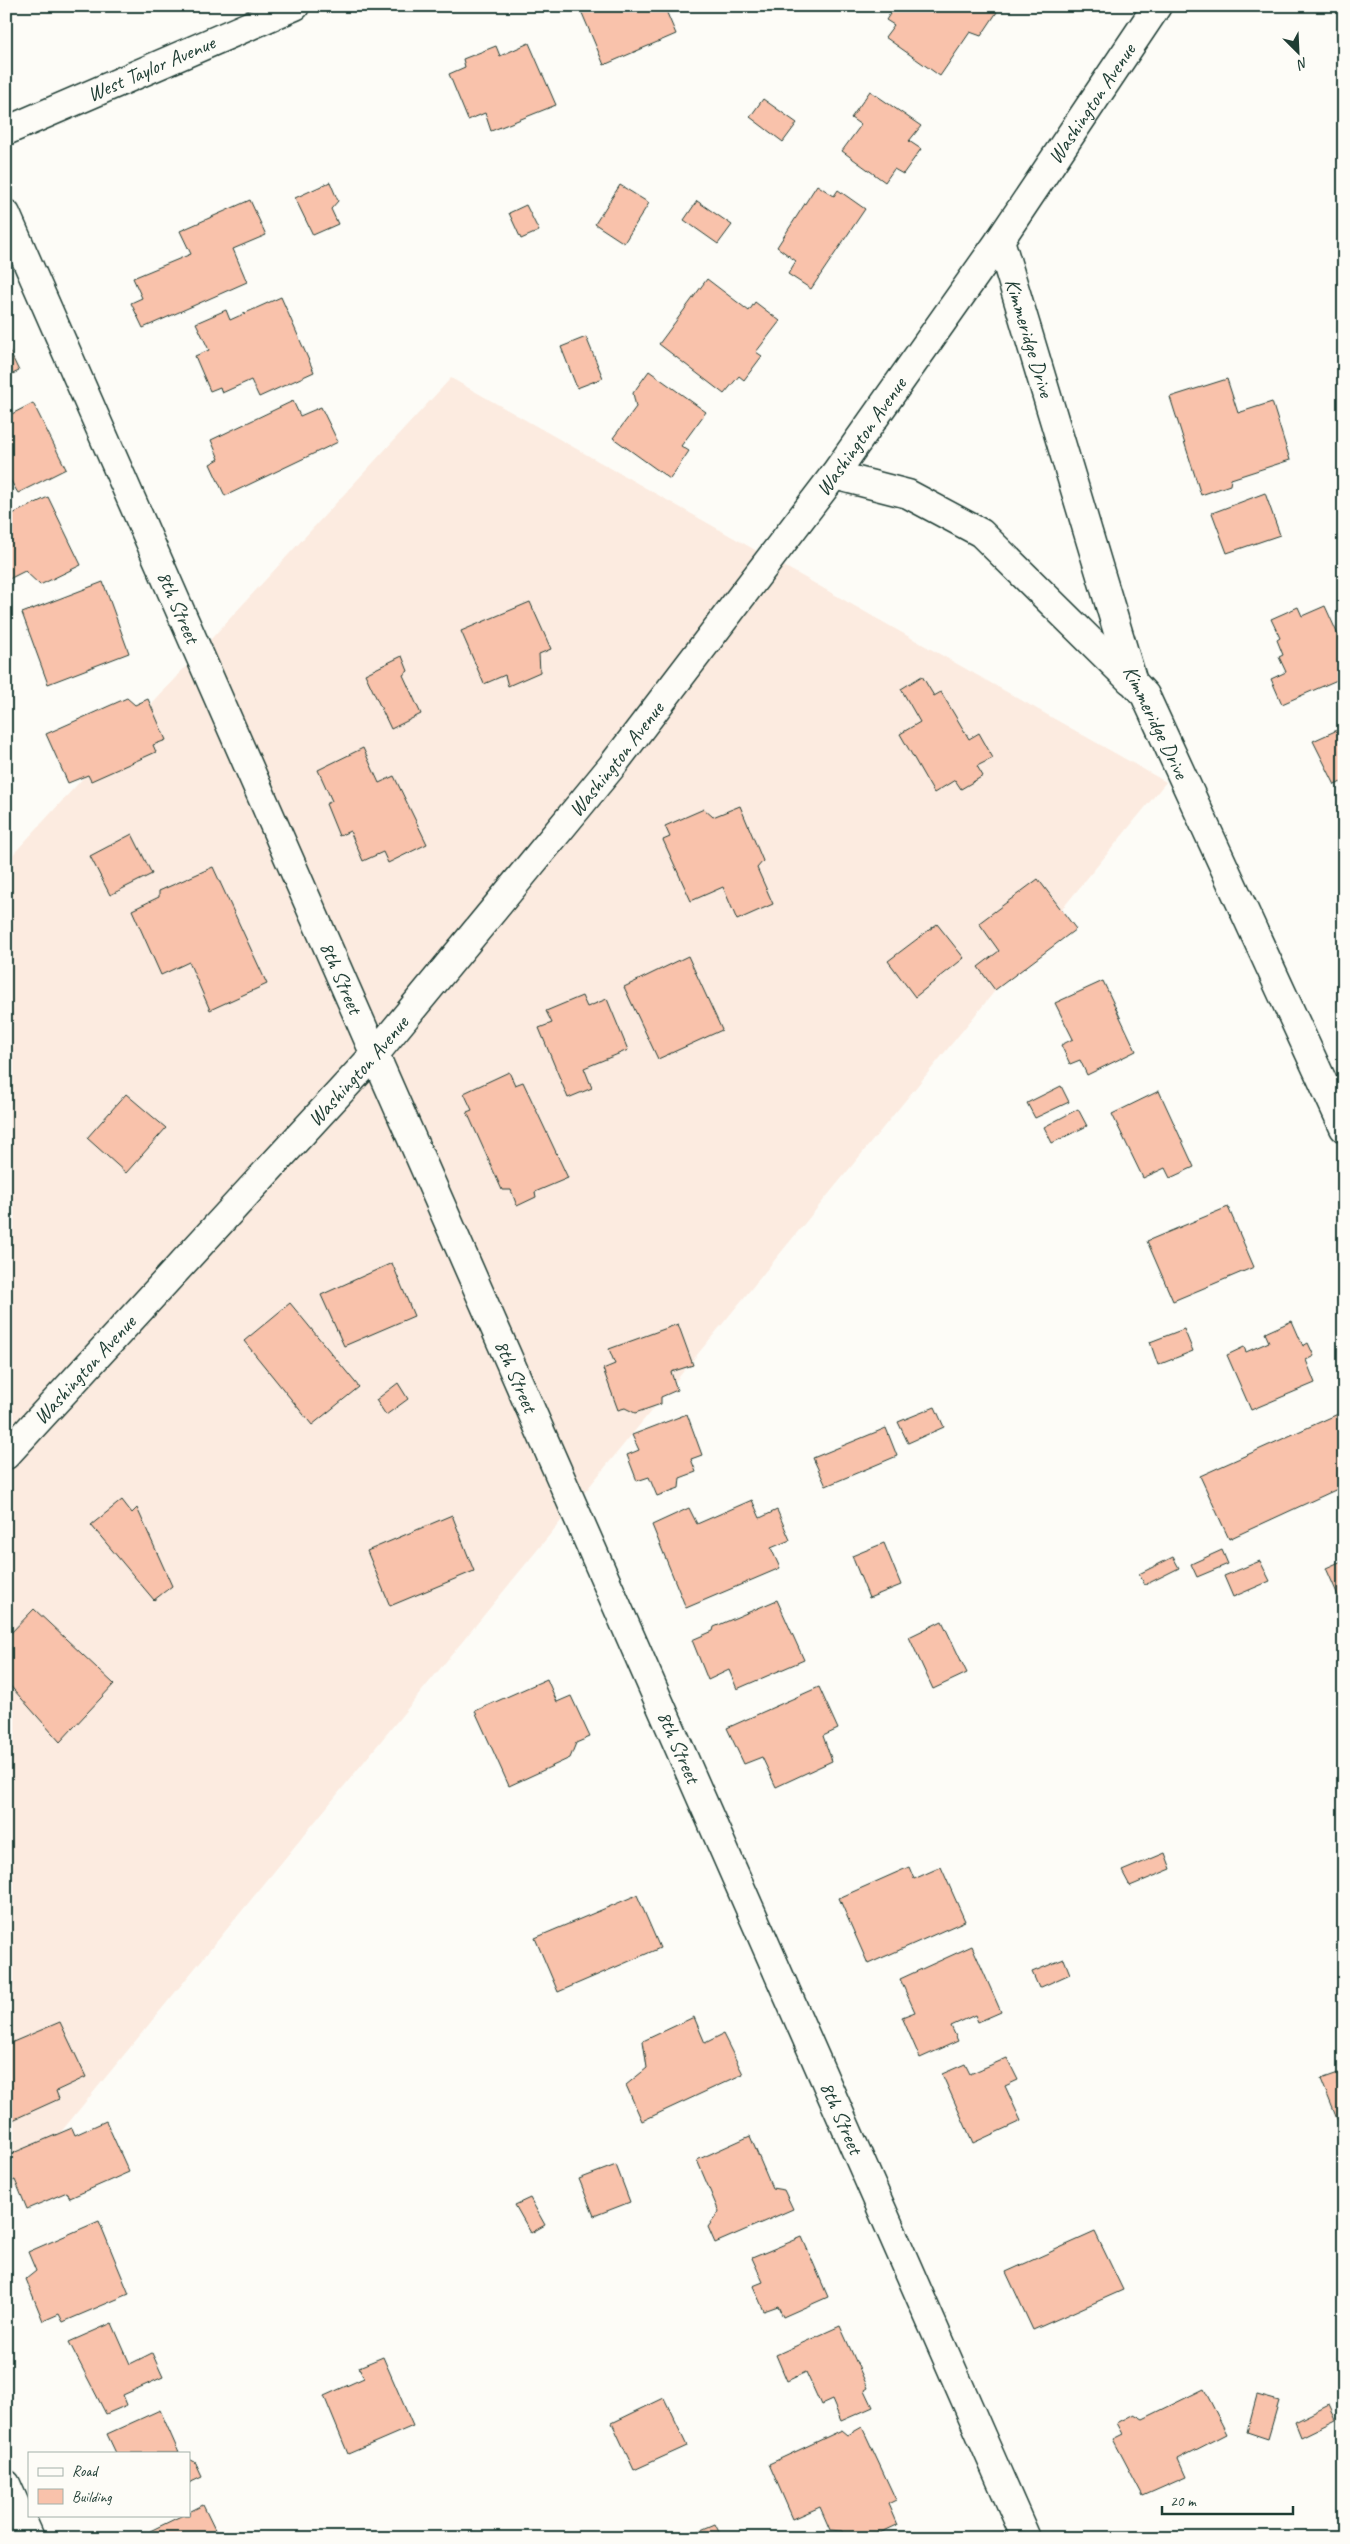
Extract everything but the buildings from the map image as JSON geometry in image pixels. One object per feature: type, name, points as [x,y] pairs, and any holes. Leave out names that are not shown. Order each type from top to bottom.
[{"type":"street","name":"West Taylor Avenue","points":[[6,131],[295,6]]},
{"type":"street","name":"Washington Avenue","points":[[6,1455],[375,1054],[612,766],[834,475],[1000,240],[1157,6]]},
{"type":"street","name":"8th Street","points":[[6,214],[1026,2538]]},
{"type":"street","name":"Kimmeridge Drive","points":[[1000,240],[1133,682],[1145,695],[1344,1128]]},
{"type":"street","points":[[834,475],[908,494],[981,533],[1133,682]]},
{"type":"street","points":[[6,2484],[30,2538]]},
{"type":"shaded area","points":[[451,378],[1166,782],[6,2199],[6,862]]}]
